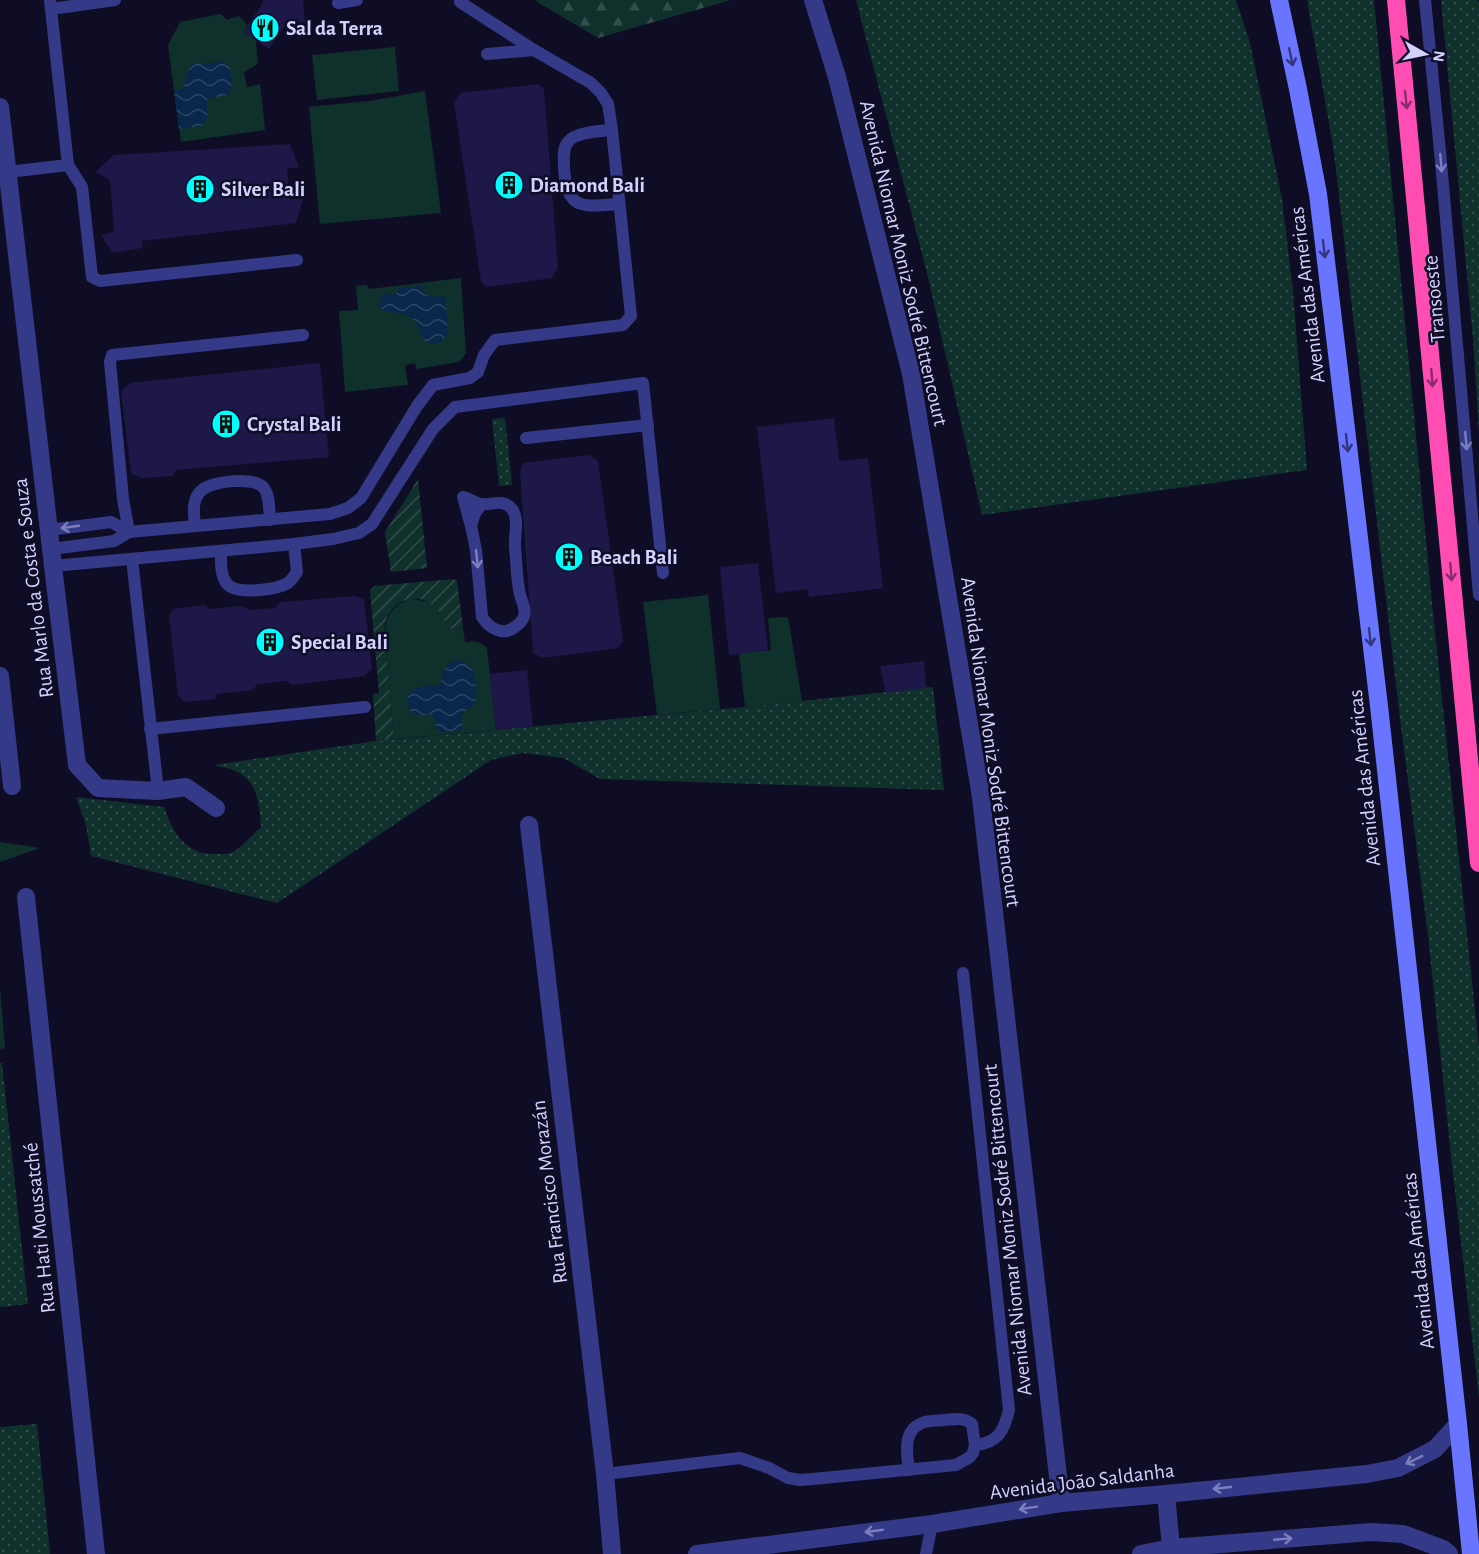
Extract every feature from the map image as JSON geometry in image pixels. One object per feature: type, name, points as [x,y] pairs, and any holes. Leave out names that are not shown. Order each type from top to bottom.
[{"type":"highway","points":[[1396,0],[1479,863]]},
{"type":"main road","name":"Avenida das Américas","points":[[1279,0],[1318,194],[1380,718],[1471,1554]]},
{"type":"street","name":"Avenida Niomar Moniz Sodré Bittencourt","points":[[813,0],[837,77],[910,374],[979,785],[1061,1503]]},
{"type":"street","name":"Rua Marlo da Costa e Souza","points":[[0,107],[78,765],[98,788],[158,791],[186,787],[216,808]]},
{"type":"street","name":"Rua Marlo da Costa e Souza","points":[[0,676],[12,786]]},
{"type":"street","name":"Rua Francisco Morazán","points":[[530,825],[605,1474],[612,1554]]},
{"type":"street","name":"Rua Hati Moussatché","points":[[26,897],[96,1554]]},
{"type":"street","name":"Avenida João Saldanha","points":[[697,1554],[932,1524],[1061,1503],[1366,1474],[1398,1468],[1435,1449],[1458,1424]]},
{"type":"street","points":[[1166,1494],[1171,1548]]},
{"type":"street","points":[[1141,1554],[1171,1548],[1371,1532],[1403,1534],[1443,1549],[1449,1554]]},
{"type":"lane","points":[[115,0],[50,4],[68,165],[82,187],[92,277],[100,281],[297,260]]},
{"type":"lane","points":[[338,3],[357,0]]},
{"type":"lane","name":"Transoeste","points":[[1425,0],[1479,594]]},
{"type":"lane","points":[[52,557],[114,541],[129,532],[330,514],[348,508],[362,498],[417,406],[434,385],[470,378],[478,372],[484,356],[495,340],[623,325],[631,316],[608,104],[602,93],[591,83],[534,50],[460,2]]},
{"type":"lane","points":[[487,54],[534,50]]},
{"type":"lane","points":[[612,130],[584,134],[574,137],[567,143],[564,156],[565,182],[572,199],[580,204],[619,204]]},
{"type":"lane","points":[[8,172],[68,165]]},
{"type":"lane","points":[[129,532],[123,500],[110,362],[112,355],[303,335]]},
{"type":"lane","points":[[52,557],[132,559],[294,544],[359,533],[372,524],[433,429],[455,407],[643,383],[663,573]]},
{"type":"lane","points":[[526,438],[648,425]]},
{"type":"lane","points":[[195,526],[194,508],[202,489],[232,480],[258,483],[264,487],[270,520]]},
{"type":"lane","points":[[463,497],[482,504],[501,502],[512,508],[516,515],[514,541],[518,584],[525,615],[511,631],[502,632],[492,629],[482,617],[476,549],[471,526],[463,497]]},
{"type":"lane","points":[[471,526],[475,513],[482,504]]},
{"type":"lane","points":[[49,530],[111,522],[129,532]]},
{"type":"lane","points":[[221,551],[221,569],[227,584],[246,591],[270,589],[290,581],[297,572],[294,544]]},
{"type":"lane","points":[[132,559],[158,791]]},
{"type":"lane","points":[[150,729],[365,707]]},
{"type":"lane","points":[[963,973],[1009,1410],[999,1436],[986,1444],[975,1445]]},
{"type":"lane","points":[[605,1474],[740,1458],[769,1468],[788,1478],[800,1480],[956,1466],[973,1453],[975,1445],[972,1424],[961,1418],[922,1423],[914,1428],[907,1441],[909,1470]]},
{"type":"lane","points":[[926,1554],[932,1524]]},
{"type":"green space","points":[[534,0],[731,0],[598,38]]},
{"type":"green space","points":[[856,0],[1236,0],[1250,43],[1282,199],[1293,291],[1307,470],[982,515],[927,273]]},
{"type":"green space","points":[[1307,0],[1374,0],[1433,613],[1479,1048],[1479,1397],[1428,935],[1400,719],[1333,145]]},
{"type":"green space","points":[[1441,0],[1477,0],[1479,4],[1479,433],[1473,339]]},
{"type":"green space","points":[[221,14],[227,20],[239,16],[255,33],[258,64],[244,72],[247,87],[260,84],[265,130],[181,142],[168,45],[180,22]]},
{"type":"green space","points":[[395,47],[399,91],[317,100],[312,55]]},
{"type":"green space","points":[[425,91],[441,213],[320,224],[309,107],[369,101]]},
{"type":"green space","points":[[461,278],[466,353],[462,359],[458,362],[416,369],[415,363],[405,365],[408,385],[345,392],[339,311],[358,310],[356,286],[366,285],[370,289]]},
{"type":"green space","points":[[505,418],[512,485],[499,486],[492,419]]},
{"type":"green space","points":[[418,479],[427,568],[391,572],[385,532]]},
{"type":"green space","points":[[454,579],[457,581],[463,628],[447,629],[443,617],[436,608],[417,599],[398,604],[390,612],[385,628],[394,739],[376,741],[373,694],[379,693],[370,591],[374,586]]},
{"type":"green space","points":[[708,595],[720,709],[657,715],[643,602]]},
{"type":"green space","points":[[409,599],[424,601],[435,606],[443,615],[448,629],[463,628],[465,642],[477,642],[487,648],[496,730],[394,739],[385,630],[393,610]]},
{"type":"green space","points":[[788,617],[802,701],[745,707],[739,653],[771,650],[768,618]]},
{"type":"green space","points":[[933,687],[944,790],[600,779],[563,758],[523,753],[491,760],[277,903],[91,856],[86,825],[76,797],[164,807],[176,833],[188,846],[205,853],[226,854],[237,850],[261,827],[260,812],[254,788],[244,776],[214,765],[376,741]]},
{"type":"green space","points":[[0,842],[40,848],[0,862]]},
{"type":"green space","points":[[0,987],[5,1048],[0,1049]]},
{"type":"green space","points":[[0,1063],[2,1063],[28,1304],[0,1307]]},
{"type":"green space","points":[[37,1424],[50,1554],[0,1554],[0,1427]]},
{"type":"water","points":[[225,62],[230,67],[232,86],[229,95],[207,100],[207,118],[202,126],[179,129],[174,90],[182,89],[190,66]]},
{"type":"water","points":[[423,286],[428,296],[445,297],[446,299],[448,334],[437,343],[424,340],[415,322],[408,315],[385,312],[379,305],[380,298],[384,294],[396,293],[399,288]]},
{"type":"water","points":[[457,660],[463,661],[472,669],[476,686],[476,702],[462,715],[462,730],[440,732],[437,731],[434,717],[430,714],[422,716],[411,711],[408,707],[408,697],[416,688],[440,685],[448,664]]},
{"type":"building","name":"Sal da Terra","points":[[262,0],[303,0],[305,22],[286,24],[269,49],[243,32],[263,3]]},
{"type":"building","name":"Diamond Bali","points":[[539,84],[544,90],[558,268],[552,278],[486,287],[481,281],[454,103],[460,93]]},
{"type":"building","name":"Silver Bali","points":[[290,144],[299,167],[287,169],[290,199],[303,199],[296,223],[142,241],[142,248],[113,253],[101,235],[114,232],[110,180],[95,172],[114,155]]},
{"type":"building","name":"Crystal Bali","points":[[320,363],[329,457],[176,470],[172,476],[140,478],[131,473],[121,391],[130,383]]},
{"type":"building","points":[[834,418],[839,461],[868,458],[883,588],[809,597],[808,589],[776,593],[757,427]]},
{"type":"building","name":"Beach Bali","points":[[588,455],[598,461],[623,641],[618,648],[543,658],[533,653],[520,472],[523,463]]},
{"type":"building","points":[[758,563],[768,650],[729,655],[720,567]]},
{"type":"building","name":"Special Bali","points":[[356,596],[364,600],[372,669],[364,676],[292,685],[287,681],[257,684],[253,690],[217,694],[215,699],[184,702],[178,695],[169,616],[173,609],[205,605],[210,609],[241,606],[250,610],[275,608],[281,602]]},
{"type":"building","points":[[924,661],[926,688],[886,693],[880,666]]},
{"type":"building","points":[[527,670],[533,726],[496,730],[490,674]]},
{"type":"place","name":"Sal da Terra","points":[[265,28]]},
{"type":"place","name":"Diamond Bali","points":[[509,185]]},
{"type":"place","name":"Silver Bali","points":[[200,189]]},
{"type":"place","name":"Crystal Bali","points":[[226,424]]},
{"type":"place","name":"Beach Bali","points":[[569,557]]},
{"type":"place","name":"Special Bali","points":[[270,642]]}]
